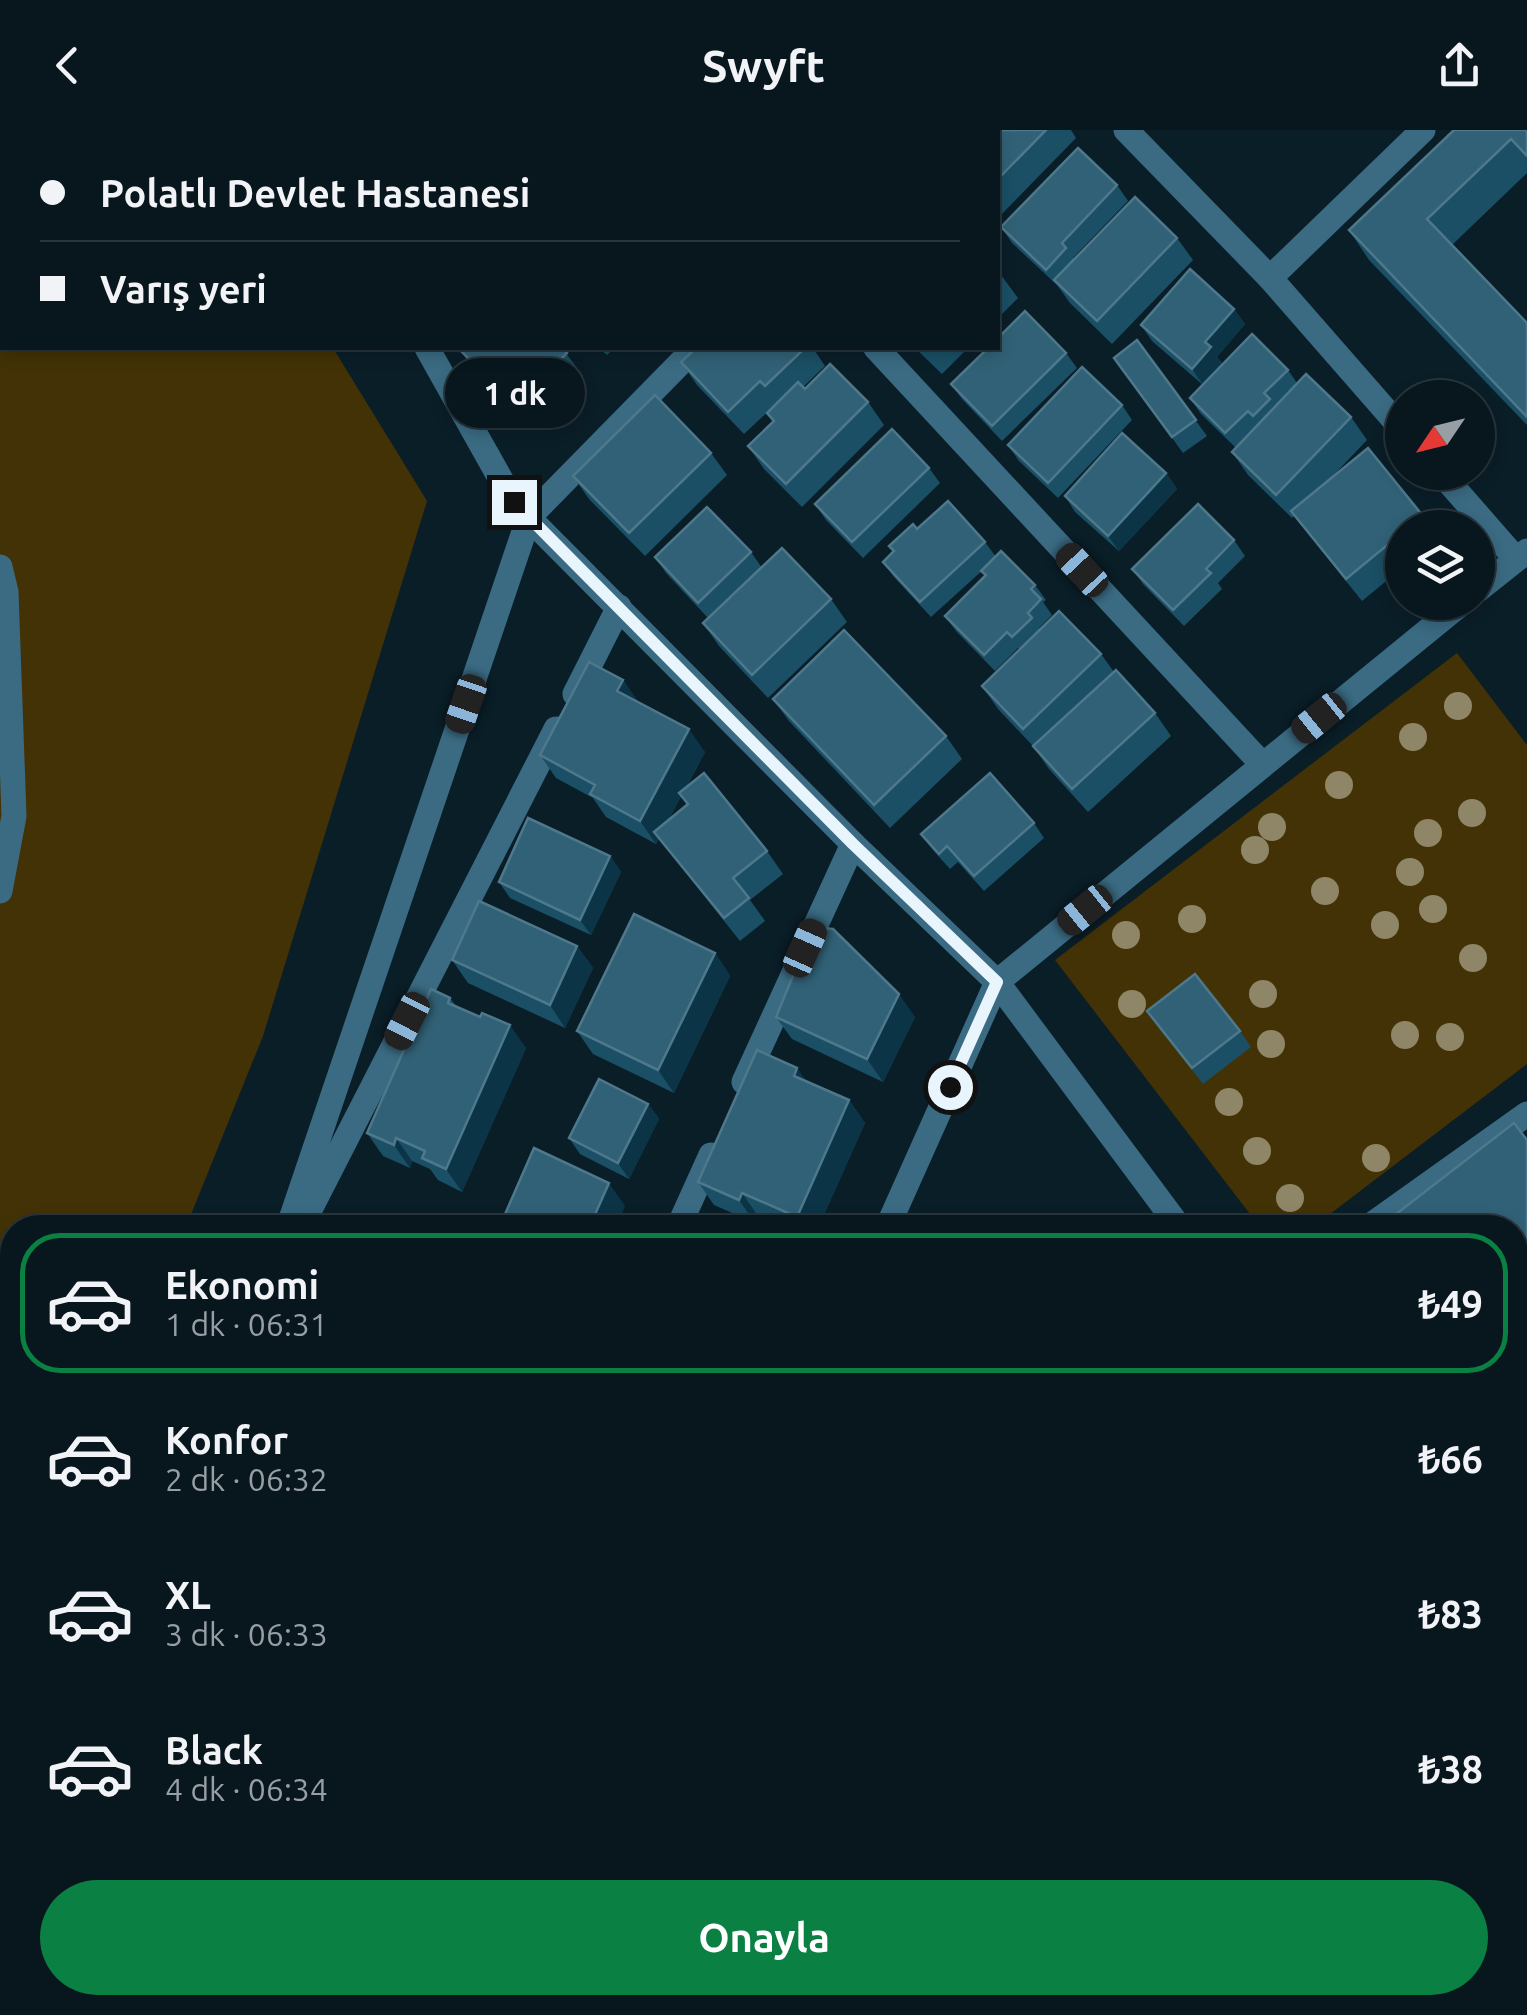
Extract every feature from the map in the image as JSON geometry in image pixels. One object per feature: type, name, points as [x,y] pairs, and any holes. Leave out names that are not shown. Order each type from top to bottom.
[{"type":"street","points":[[1126,130],[1270,278],[1385,410]]},
{"type":"street","points":[[1270,278],[1423,130]]},
{"type":"street","points":[[427,350],[514,502],[853,844],[997,982],[1170,1215]]},
{"type":"street","points":[[292,1215],[529,518],[694,350]]},
{"type":"street","points":[[878,350],[1262,764]]},
{"type":"street","points":[[1458,490],[1522,555],[1495,576]]},
{"type":"street","points":[[0,567],[6,592],[14,816],[0,891]]},
{"type":"street","points":[[308,1215],[619,607]]},
{"type":"street","points":[[894,1215],[997,982],[1440,620]]},
{"type":"street","points":[[734,1105],[853,844]]},
{"type":"street","points":[[1385,1215],[1527,1114]]},
{"type":"street","points":[[684,1215],[718,1140]]},
{"type":"shaded area","points":[[0,350],[334,350],[427,501],[263,1036],[191,1215],[0,1215]]},
{"type":"shaded area","points":[[1457,653],[1527,745],[1527,1064],[1329,1215],[1251,1215],[1055,960]]},
{"type":"building","points":[[1000,130],[1046,130],[1000,177]]},
{"type":"building","points":[[1454,130],[1527,130],[1527,156],[1511,139],[1427,219],[1527,323],[1527,417],[1495,380],[1349,230]]},
{"type":"building","points":[[1078,148],[1117,185],[1062,243],[1066,248],[1046,270],[1001,227]]},
{"type":"building","points":[[1135,197],[1177,238],[1097,321],[1054,280]]},
{"type":"building","points":[[1190,269],[1234,309],[1205,342],[1211,347],[1192,369],[1141,325]]},
{"type":"building","points":[[1025,311],[1066,353],[992,426],[951,384],[986,350],[1000,350],[1000,336]]},
{"type":"building","points":[[1252,334],[1288,370],[1264,393],[1270,399],[1253,416],[1248,411],[1225,433],[1190,398]]},
{"type":"building","points":[[1137,340],[1196,420],[1172,437],[1114,358]]},
{"type":"building","points":[[564,350],[567,353],[515,406],[461,351]]},
{"type":"building","points":[[694,350],[803,350],[765,386],[760,381],[728,412],[681,362]]},
{"type":"building","points":[[830,364],[868,402],[786,484],[748,446],[774,421],[767,413],[798,382],[805,389]]},
{"type":"building","points":[[1082,367],[1122,405],[1048,483],[1008,445]]},
{"type":"building","points":[[1306,374],[1351,417],[1276,495],[1232,452]]},
{"type":"building","points":[[655,395],[711,453],[629,533],[573,476]]},
{"type":"building","points":[[892,429],[929,468],[852,542],[815,504]]},
{"type":"building","points":[[1122,433],[1166,473],[1108,536],[1065,496]]},
{"type":"building","points":[[1368,448],[1385,469],[1385,490],[1402,490],[1418,510],[1385,510],[1385,547],[1346,579],[1291,511]]},
{"type":"building","points":[[948,501],[985,542],[920,602],[883,562],[894,551],[889,546],[913,524],[917,529]]},
{"type":"building","points":[[1198,504],[1234,540],[1206,569],[1211,573],[1173,610],[1132,569]]},
{"type":"building","points":[[707,507],[751,552],[698,603],[655,557]]},
{"type":"building","points":[[782,548],[831,599],[752,675],[703,623]]},
{"type":"building","points":[[1001,551],[1035,585],[1031,589],[1041,599],[1028,613],[1032,618],[1012,637],[1007,632],[984,655],[945,616],[986,575],[981,571]]},
{"type":"building","points":[[1059,611],[1101,654],[1023,729],[982,686]]},
{"type":"building","points":[[844,630],[946,736],[874,805],[773,699]]},
{"type":"building","points":[[589,662],[623,680],[617,691],[689,729],[640,821],[590,794],[595,785],[540,755]]},
{"type":"building","points":[[1116,670],[1155,713],[1072,789],[1033,746]]},
{"type":"building","points":[[704,773],[767,851],[733,878],[749,898],[724,918],[654,832],[688,804],[679,793]]},
{"type":"building","points":[[990,773],[1034,823],[974,876],[947,846],[939,854],[921,834]]},
{"type":"building","points":[[528,818],[610,856],[580,920],[499,882]]},
{"type":"building","points":[[479,901],[577,946],[550,1005],[452,960]]},
{"type":"building","points":[[634,914],[715,953],[658,1070],[577,1031]]},
{"type":"building","points":[[813,927],[833,929],[899,994],[867,1059],[776,1017]]},
{"type":"building","points":[[1195,974],[1240,1031],[1192,1068],[1147,1011]]},
{"type":"building","points":[[431,989],[450,998],[448,1003],[510,1025],[446,1169],[422,1158],[425,1151],[396,1138],[394,1145],[367,1133]]},
{"type":"building","points":[[757,1050],[797,1068],[794,1076],[849,1100],[798,1215],[742,1193],[739,1200],[698,1182]]},
{"type":"building","points":[[599,1079],[648,1104],[618,1163],[569,1138]]},
{"type":"building","points":[[1514,1123],[1527,1140],[1527,1215],[1395,1215]]},
{"type":"building","points":[[534,1148],[609,1183],[595,1215],[505,1215]]},
{"type":"route","points":[[514,502],[853,844],[997,982],[950,1087]]}]
